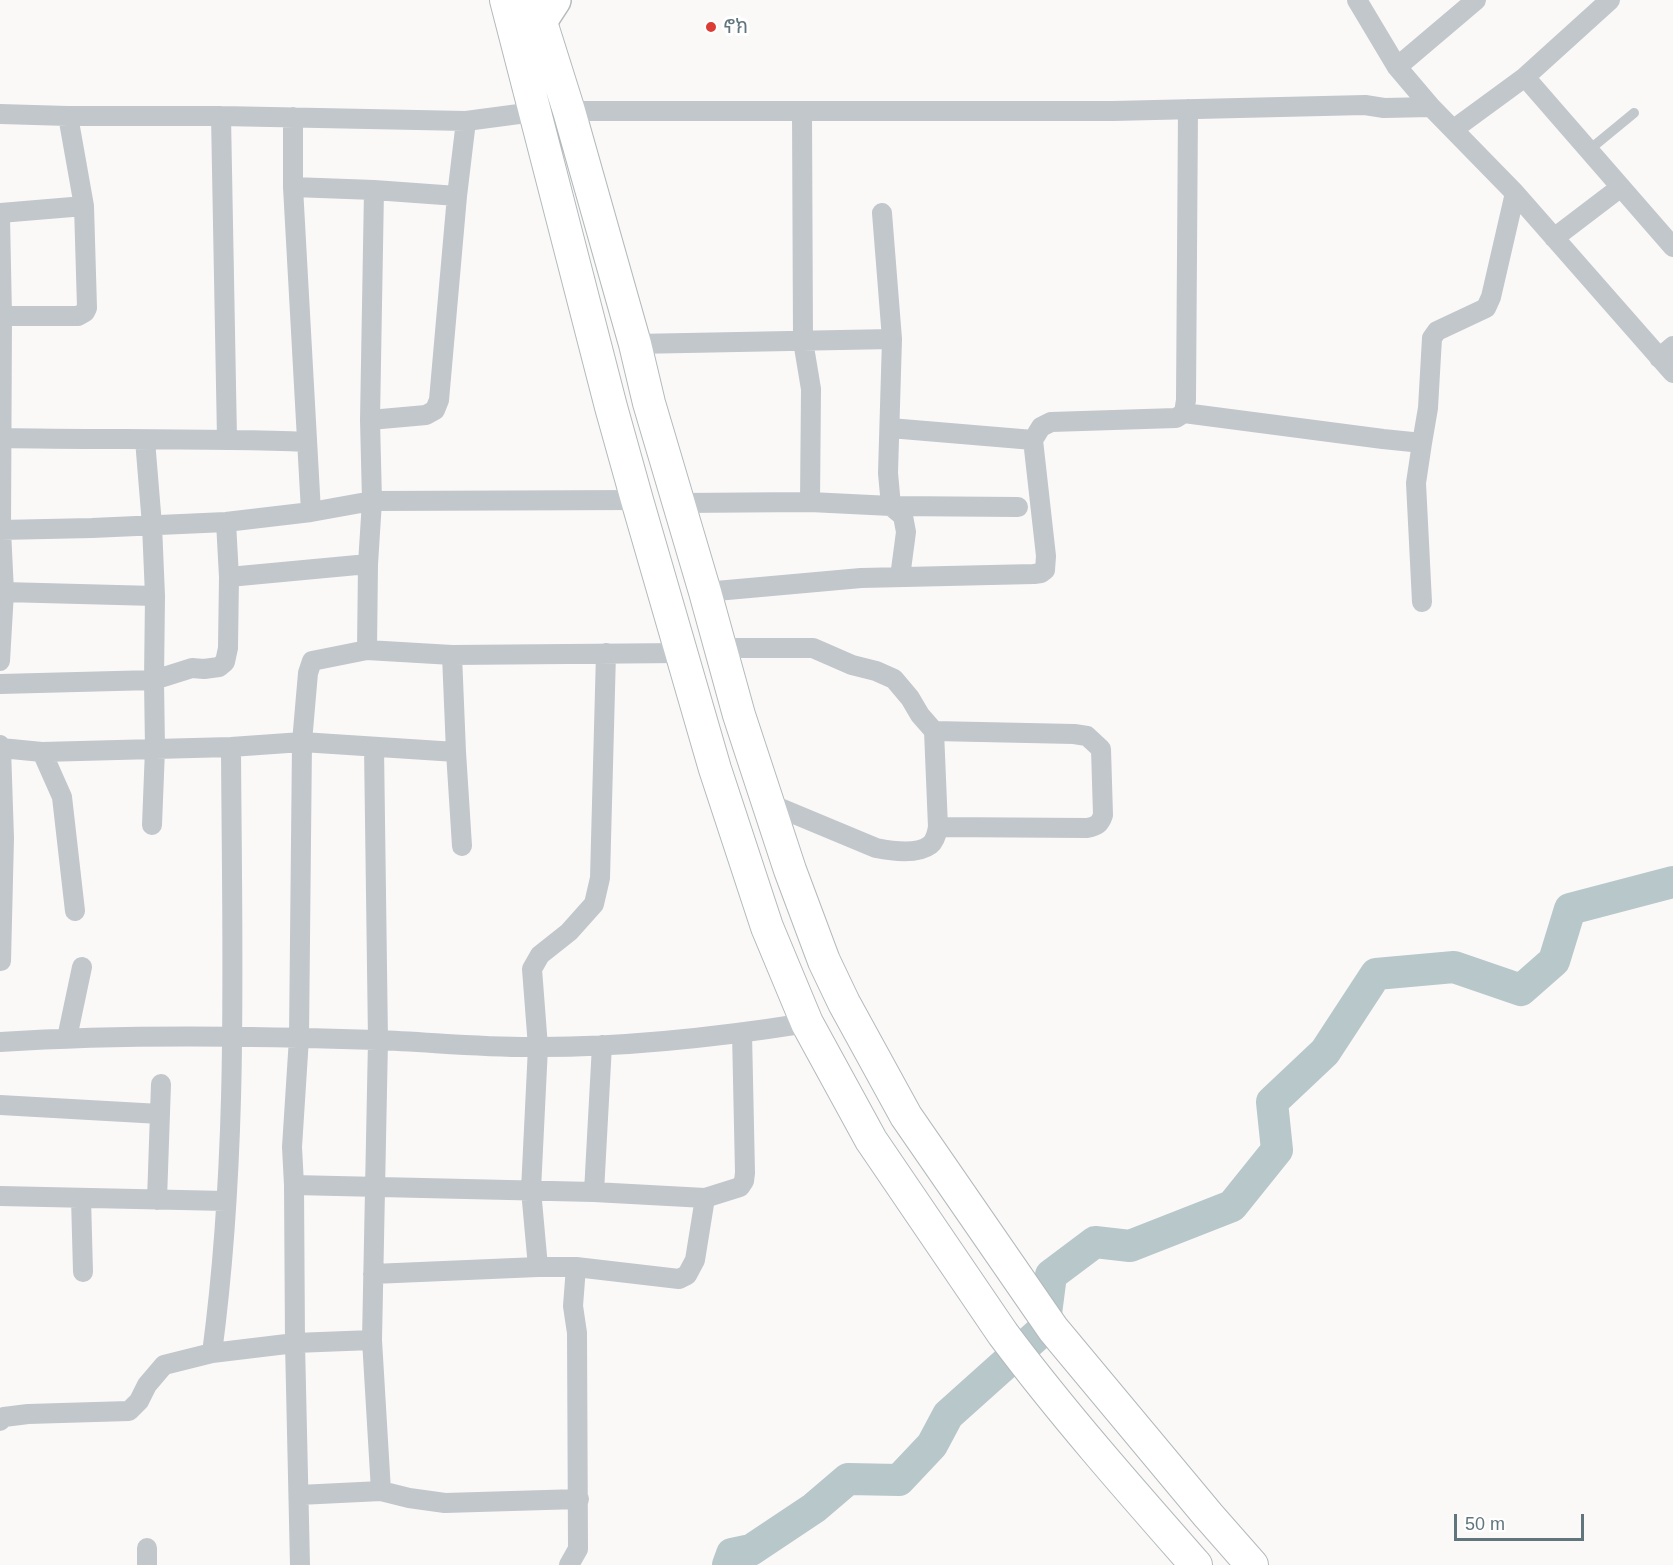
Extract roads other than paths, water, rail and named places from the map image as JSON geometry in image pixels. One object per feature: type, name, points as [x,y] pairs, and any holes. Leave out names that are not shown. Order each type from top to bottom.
[{"type":"main road","points":[[506,0],[611,407],[715,769],[767,927],[807,1023],[871,1140],[1003,1334],[1146,1509],[1196,1565]]},
{"type":"main road","points":[[543,7],[649,403],[739,715],[790,870],[824,961],[844,1003],[906,1116],[1053,1329],[1252,1565]]},
{"type":"main road","points":[[651,548],[688,538]]},
{"type":"main road","points":[[871,1140],[906,1116]]},
{"type":"street","points":[[1357,0],[1397,67],[1554,238],[1666,352],[1673,373]]},
{"type":"street","points":[[1397,67],[1476,0]]},
{"type":"street","points":[[1454,129],[1525,77],[1610,0]]},
{"type":"street","points":[[1525,77],[1673,247]]},
{"type":"street","points":[[569,111],[1101,111],[1431,106]]},
{"type":"street","points":[[1184,413],[1188,109]]},
{"type":"street","points":[[802,111],[803,341],[811,389],[810,502]]},
{"type":"street","points":[[0,114],[466,121],[534,112]]},
{"type":"street","points":[[2,316],[78,316],[87,308],[84,206],[68,116]]},
{"type":"street","points":[[221,116],[227,439]]},
{"type":"street","points":[[293,117],[293,187],[311,512]]},
{"type":"street","points":[[370,420],[426,415],[435,410],[439,400],[466,121]]},
{"type":"street","points":[[293,187],[457,196]]},
{"type":"street","points":[[1554,238],[1621,187]]},
{"type":"street","points":[[368,650],[368,564],[372,501],[370,420],[374,190]]},
{"type":"street","points":[[1422,602],[1416,483],[1428,408],[1432,338],[1442,328],[1485,308],[1491,297],[1515,193]]},
{"type":"street","points":[[0,661],[4,591],[1,530],[0,215],[84,206]]},
{"type":"street","points":[[882,213],[892,339],[888,473],[891,507],[903,516],[906,532],[900,577]]},
{"type":"street","points":[[635,344],[892,339]]},
{"type":"street","points":[[705,592],[861,578],[1041,573],[1045,570],[1046,556],[1033,440],[1041,427],[1051,422],[1176,418],[1184,413],[1383,440],[1422,443]]},
{"type":"street","points":[[890,428],[1033,440]]},
{"type":"street","points":[[2,438],[227,439],[307,442]]},
{"type":"street","points":[[144,440],[152,525],[155,596],[155,749],[152,825]]},
{"type":"street","points":[[1,530],[226,522],[311,512],[372,501],[637,500]]},
{"type":"street","points":[[679,503],[810,502],[891,507],[1018,507]]},
{"type":"street","points":[[0,684],[154,680],[192,668],[219,667],[225,662],[228,648],[226,522]]},
{"type":"street","points":[[228,577],[368,564]]},
{"type":"street","points":[[4,591],[155,596]]},
{"type":"street","points":[[721,648],[813,648],[876,671],[894,679],[934,731],[938,827],[931,845],[916,850],[894,852],[876,848],[768,802]]},
{"type":"street","points":[[300,1565],[292,1147],[299,1038],[302,741],[308,673],[312,661],[368,650],[452,654],[682,652]]},
{"type":"street","points":[[538,1267],[531,1190],[538,1047],[532,969],[540,955],[569,932],[594,904],[600,878],[606,653]]},
{"type":"street","points":[[452,654],[462,846]]},
{"type":"street","points":[[934,731],[1074,734],[1087,736],[1101,749],[1103,815],[1096,827],[938,827]]},
{"type":"street","points":[[1,960],[0,747],[42,752],[231,747],[302,741],[456,752]]},
{"type":"street","points":[[212,1353],[226,1201],[232,1038],[231,747]]},
{"type":"street","points":[[374,747],[378,1040],[372,1340],[381,1491]]},
{"type":"street","points":[[42,752],[62,797],[75,911]]},
{"type":"street","points":[[68,1038],[81,967]]},
{"type":"street","points":[[0,1042],[68,1038],[299,1038],[538,1047],[602,1046],[742,1033],[807,1023]]},
{"type":"street","points":[[294,1185],[531,1190],[705,1198],[740,1187],[745,1173],[742,1033]]},
{"type":"street","points":[[594,1192],[602,1046]]},
{"type":"street","points":[[157,1200],[161,1084]]},
{"type":"street","points":[[0,1105],[160,1114]]},
{"type":"street","points":[[0,1196],[226,1201]]},
{"type":"street","points":[[81,1198],[83,1272]]},
{"type":"street","points":[[373,1274],[576,1267],[679,1279],[687,1275],[694,1260],[705,1198]]},
{"type":"street","points":[[569,1565],[578,1549],[577,1333],[573,1306],[576,1267]]},
{"type":"street","points":[[0,1421],[4,1417],[28,1414],[129,1411],[139,1401],[147,1385],[164,1365],[212,1353],[295,1343],[372,1340]]},
{"type":"street","points":[[298,1495],[381,1491],[445,1503],[579,1499]]},
{"type":"lane","points":[[1589,150],[1634,113]]},
{"type":"waterway","points":[[728,1565],[732,1554],[751,1550],[814,1508],[848,1479],[899,1480],[932,1445],[948,1415],[1044,1329],[1051,1275],[1095,1242],[1130,1246],[1232,1206],[1277,1150],[1272,1102],[1325,1052],[1376,974],[1454,967],[1521,990],[1554,961],[1570,909],[1673,882]]},
{"type":"place","name":"ኖክ","points":[[711,27]]}]
